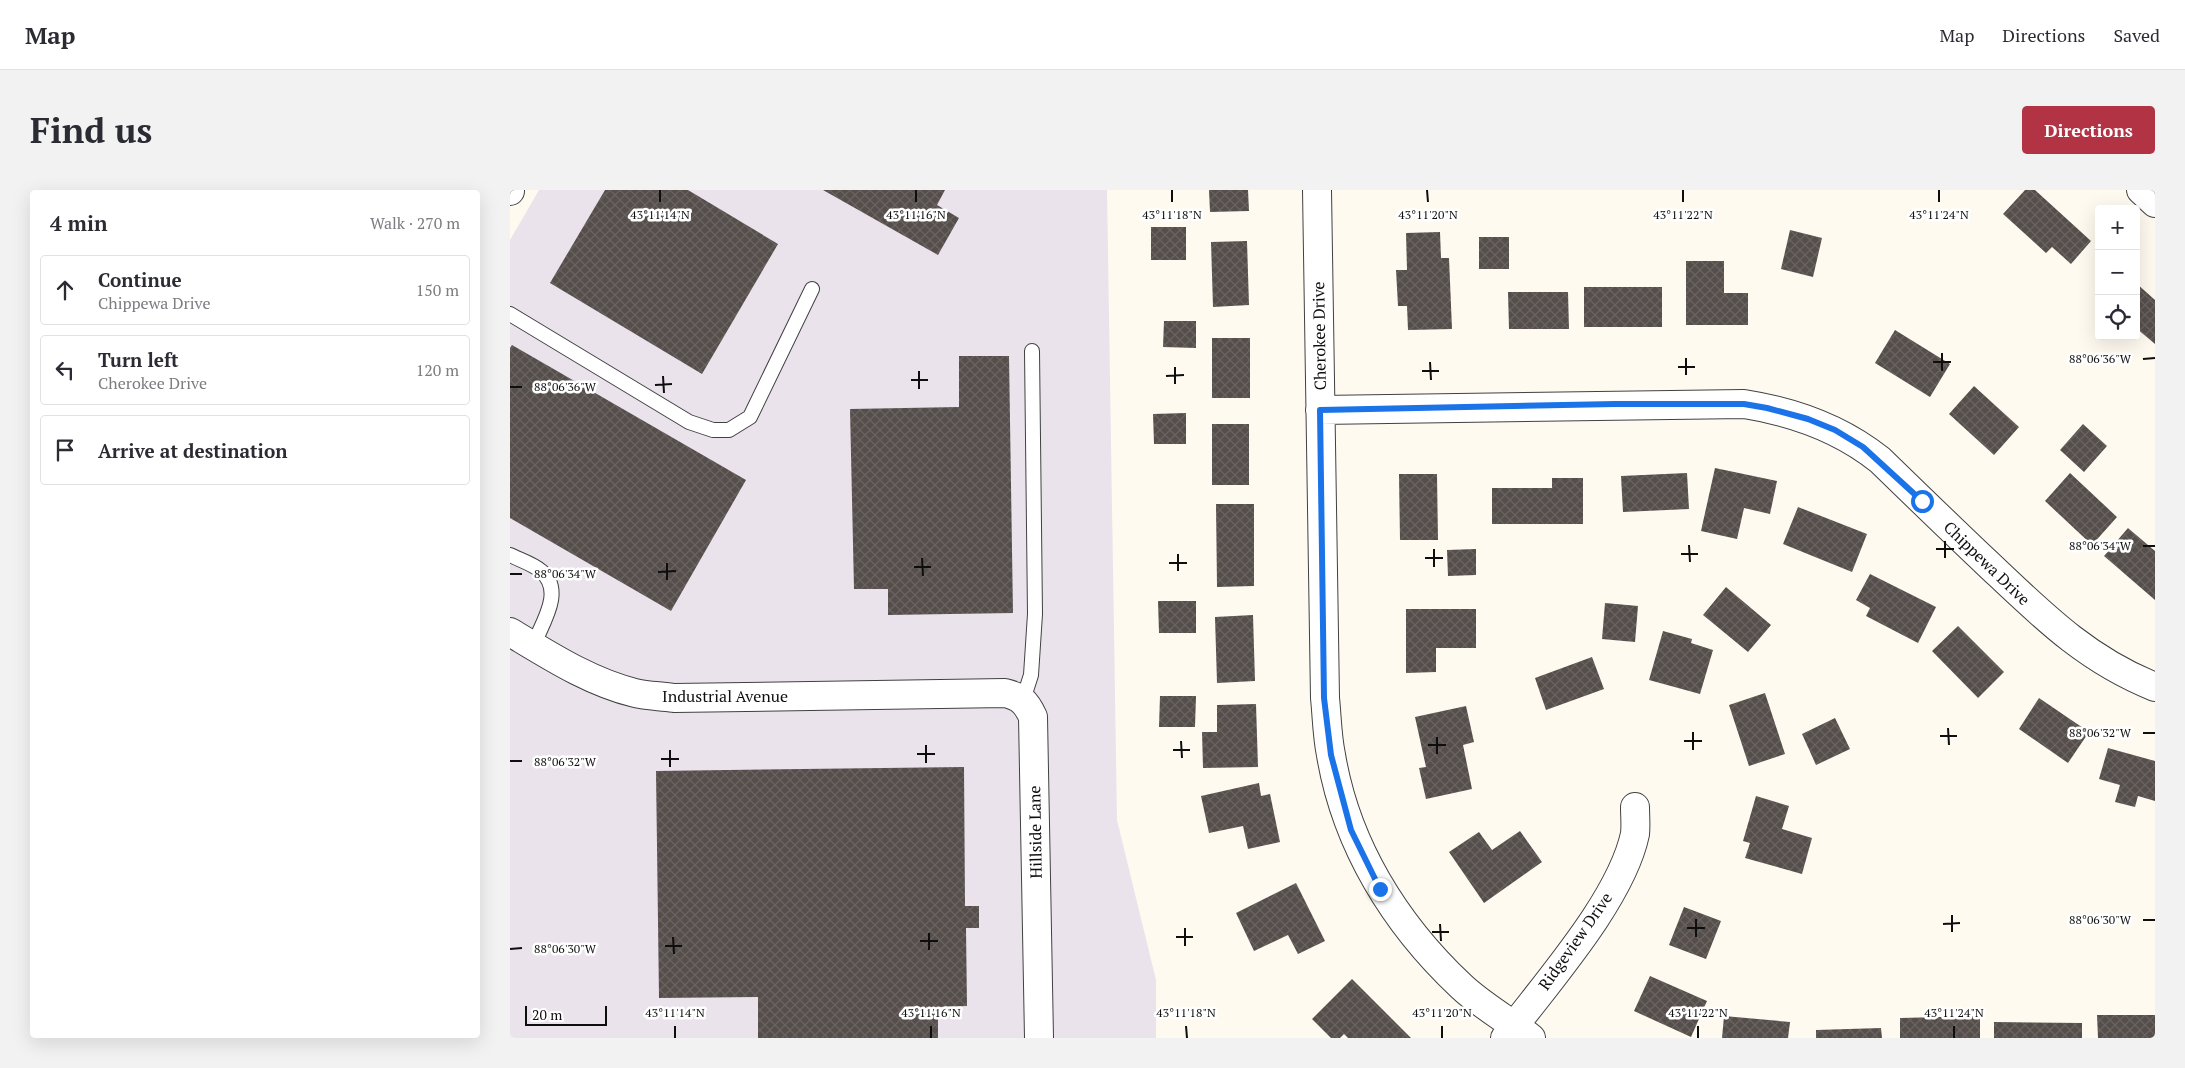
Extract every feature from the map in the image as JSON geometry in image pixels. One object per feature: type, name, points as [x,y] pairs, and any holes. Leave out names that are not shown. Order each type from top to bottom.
[{"type":"street","name":"Cherokee Drive","points":[[1317,190],[1324,698],[1331,755],[1342,802],[1351,830],[1380,889],[1409,931],[1461,986],[1517,1034]]},
{"type":"street","points":[[2141,190],[2155,203]]},
{"type":"street","name":"Chippewa Drive","points":[[1320,410],[1615,404],[1744,404],[1808,419],[1835,430],[1880,460],[2040,614],[2074,643],[2126,675],[2155,687]]},
{"type":"street","name":"Industrial Avenue","points":[[521,639],[566,666],[602,683],[636,694],[674,698],[1005,693],[1023,700]]},
{"type":"street","name":"Hillside Lane","points":[[1023,700],[1033,717],[1039,1038]]},
{"type":"street","name":"Ridgeview Drive","points":[[1517,1034],[1595,918],[1622,871],[1635,833],[1635,807]]},
{"type":"lane","points":[[510,314],[689,422],[713,430],[729,430],[750,417],[812,289]]},
{"type":"lane","points":[[1023,700],[1031,674],[1034,629],[1032,352]]},
{"type":"lane","points":[[510,555],[541,571],[552,586],[552,598],[521,639]]},
{"type":"shaded area","points":[[539,190],[1107,190],[1117,820],[1156,980],[1156,1038],[510,1038],[510,240]]},
{"type":"building","points":[[605,190],[688,190],[778,244],[702,374],[550,283]]},
{"type":"building","points":[[823,190],[945,190],[937,205],[959,218],[938,255]]},
{"type":"building","points":[[1209,190],[1248,190],[1249,211],[1210,212]]},
{"type":"building","points":[[2025,190],[2035,190],[2091,241],[2071,264],[2052,247],[2046,253],[2003,214]]},
{"type":"building","points":[[1151,227],[1186,227],[1186,260],[1151,260]]},
{"type":"building","points":[[1790,230],[1822,238],[1813,277],[1781,269]]},
{"type":"building","points":[[1440,232],[1441,258],[1449,258],[1452,329],[1408,330],[1407,306],[1398,306],[1396,270],[1407,270],[1406,233]]},
{"type":"building","points":[[1479,237],[1509,237],[1509,269],[1479,269]]},
{"type":"building","points":[[1247,241],[1249,305],[1213,307],[1211,242]]},
{"type":"building","points":[[1686,261],[1724,261],[1724,293],[1748,293],[1748,325],[1686,325]]},
{"type":"building","points":[[1584,287],[1662,287],[1662,327],[1584,327]]},
{"type":"building","points":[[2140,287],[2155,300],[2155,344],[2140,331]]},
{"type":"building","points":[[1508,292],[1568,292],[1569,329],[1509,329]]},
{"type":"building","points":[[1164,321],[1196,321],[1196,348],[1163,347]]},
{"type":"building","points":[[1895,330],[1950,364],[1930,397],[1875,363]]},
{"type":"building","points":[[1212,338],[1250,338],[1250,398],[1212,398]]},
{"type":"building","points":[[512,345],[746,480],[671,611],[510,518],[510,348]]},
{"type":"building","points":[[959,356],[1009,356],[1013,613],[888,615],[888,589],[854,589],[850,409],[959,407]]},
{"type":"building","points":[[1974,386],[2019,427],[1994,455],[1949,414]]},
{"type":"building","points":[[1186,413],[1186,444],[1154,444],[1153,414]]},
{"type":"building","points":[[1212,424],[1249,424],[1249,485],[1212,485]]},
{"type":"building","points":[[2083,424],[2107,446],[2084,472],[2060,450]]},
{"type":"building","points":[[1715,468],[1777,481],[1770,514],[1744,508],[1737,539],[1701,531]]},
{"type":"building","points":[[1687,473],[1689,509],[1623,512],[1621,476]]},
{"type":"building","points":[[2070,473],[2117,517],[2092,545],[2045,501]]},
{"type":"building","points":[[1399,474],[1437,474],[1438,540],[1400,540]]},
{"type":"building","points":[[1552,478],[1583,478],[1583,524],[1492,524],[1492,488],[1552,488]]},
{"type":"building","points":[[1216,504],[1254,504],[1254,586],[1217,587]]},
{"type":"building","points":[[1798,507],[1867,534],[1852,572],[1783,544]]},
{"type":"building","points":[[2128,528],[2155,551],[2155,600],[2104,556]]},
{"type":"building","points":[[1476,549],[1476,575],[1448,576],[1447,550]]},
{"type":"building","points":[[1870,574],[1936,607],[1918,643],[1866,616],[1870,608],[1856,600]]},
{"type":"building","points":[[1726,587],[1771,625],[1748,652],[1703,615]]},
{"type":"building","points":[[1158,601],[1196,601],[1196,633],[1159,633]]},
{"type":"building","points":[[1605,603],[1638,606],[1635,642],[1602,639]]},
{"type":"building","points":[[1406,609],[1476,609],[1476,648],[1436,648],[1436,672],[1406,673]]},
{"type":"building","points":[[1253,615],[1255,681],[1217,683],[1215,617]]},
{"type":"building","points":[[1958,626],[2004,672],[1978,698],[1932,651]]},
{"type":"building","points":[[1663,631],[1692,639],[1691,643],[1713,650],[1700,694],[1649,680]]},
{"type":"building","points":[[1592,657],[1604,689],[1546,710],[1535,678]]},
{"type":"building","points":[[1765,693],[1785,754],[1749,766],[1729,705]]},
{"type":"building","points":[[1160,696],[1196,696],[1195,727],[1159,727]]},
{"type":"building","points":[[2039,698],[2089,732],[2068,763],[2019,729]]},
{"type":"building","points":[[1256,704],[1258,767],[1203,768],[1202,732],[1217,732],[1217,705]]},
{"type":"building","points":[[1466,706],[1474,742],[1463,745],[1472,789],[1426,799],[1419,768],[1426,767],[1415,717]]},
{"type":"building","points":[[1835,718],[1850,749],[1816,765],[1802,734]]},
{"type":"building","points":[[2108,748],[2155,761],[2155,801],[2138,796],[2135,807],[2115,802],[2120,785],[2099,779]]},
{"type":"building","points":[[964,767],[965,906],[979,906],[979,928],[966,928],[967,1006],[938,1007],[938,1038],[758,1038],[758,997],[659,998],[656,771]]},
{"type":"building","points":[[1259,783],[1261,796],[1270,794],[1280,842],[1248,849],[1243,826],[1209,833],[1201,796]]},
{"type":"building","points":[[1756,796],[1789,806],[1782,829],[1812,838],[1802,874],[1745,858],[1750,843],[1743,841]]},
{"type":"building","points":[[1520,831],[1542,862],[1484,903],[1449,852],[1479,832],[1492,850]]},
{"type":"building","points":[[1296,883],[1325,941],[1298,954],[1288,935],[1254,951],[1236,913]]},
{"type":"building","points":[[1684,907],[1721,921],[1706,959],[1669,945]]},
{"type":"building","points":[[1650,976],[1707,1001],[1691,1037],[1634,1011]]},
{"type":"building","points":[[1352,979],[1411,1038],[1348,1038],[1344,1034],[1340,1038],[1331,1038],[1312,1019]]},
{"type":"building","points":[[2097,1015],[2155,1015],[2155,1038],[2098,1038]]},
{"type":"building","points":[[1724,1016],[1790,1022],[1788,1038],[1722,1038]]},
{"type":"building","points":[[1980,1016],[1980,1038],[1900,1038],[1900,1018]]},
{"type":"building","points":[[1994,1022],[2082,1023],[2082,1038],[1994,1038]]},
{"type":"building","points":[[1881,1028],[1882,1038],[1816,1038],[1816,1030]]},
{"type":"route","points":[[1380,889],[1351,830],[1331,755],[1324,698],[1320,410],[1615,404],[1744,404],[1808,419],[1835,430],[1880,460],[1922,501]]}]
